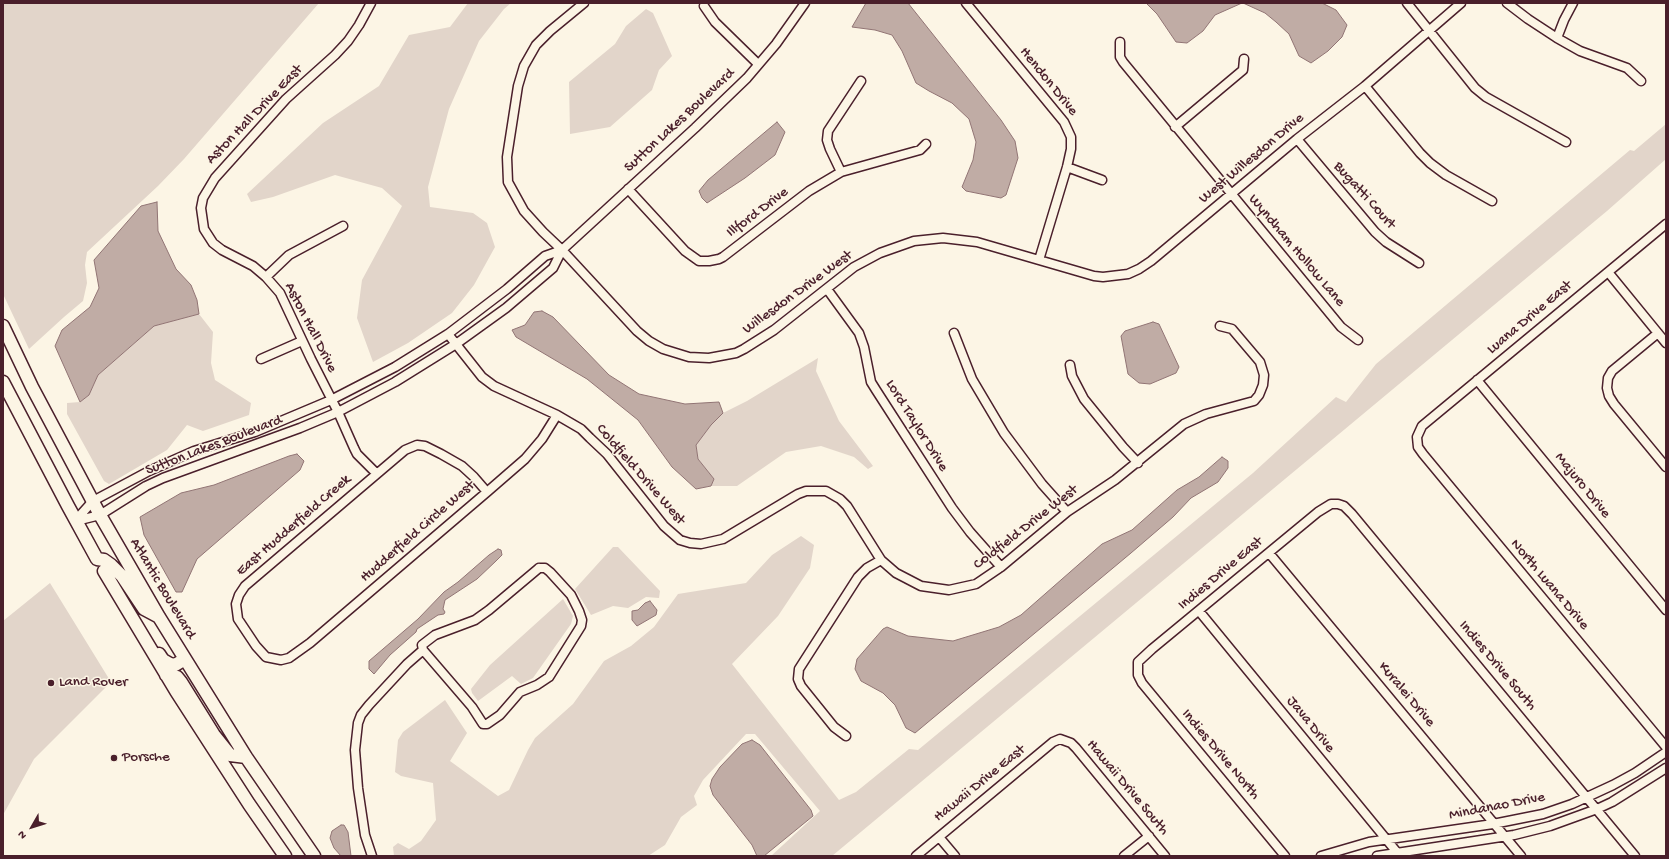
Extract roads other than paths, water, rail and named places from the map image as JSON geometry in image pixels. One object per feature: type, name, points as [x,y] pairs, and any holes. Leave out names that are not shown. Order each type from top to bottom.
[{"type":"highway","name":"Atlantic Boulevard","points":[[3,326],[36,394],[100,515],[159,617],[246,758],[314,856]]},
{"type":"highway","points":[[3,382],[75,521],[97,559],[104,560],[112,565],[122,576],[144,609],[159,617]]},
{"type":"highway","points":[[104,571],[166,675],[249,804],[286,856]]},
{"type":"highway","points":[[131,618],[144,629],[163,660],[175,665],[185,659]]},
{"type":"highway","points":[[166,675],[177,677],[214,735],[230,755],[246,758]]},
{"type":"street","name":"Aston Hall Drive East","points":[[202,215],[203,198],[215,178],[286,99],[335,55],[348,41],[371,3]]},
{"type":"street","name":"Willesdon Drive West","points":[[584,3],[550,31],[536,45],[524,66],[518,86],[507,157],[508,182],[524,211],[543,232],[562,250],[637,331],[663,349],[689,357],[709,358],[744,349],[774,330],[854,267],[880,253],[920,240],[943,238],[977,242],[1039,260]]},
{"type":"street","name":"Sutton Lakes Boulevard","points":[[75,521],[100,515],[146,486],[163,478],[300,428],[338,412],[395,382],[456,344],[506,308],[553,268],[562,250],[695,128],[747,78],[776,44],[805,3]]},
{"type":"street","name":"Hendon Drive","points":[[966,3],[1064,122],[1069,131],[1071,142],[1067,167],[1039,260]]},
{"type":"street","points":[[1407,3],[1475,88],[1486,97],[1566,142]]},
{"type":"street","name":"West Willesdon Drive","points":[[1039,260],[1103,278],[1128,274],[1151,261],[1297,139],[1365,86],[1461,3]]},
{"type":"street","points":[[1508,3],[1528,19],[1557,38],[1580,51],[1627,68],[1641,81]]},
{"type":"street","points":[[1557,38],[1573,3]]},
{"type":"street","points":[[704,6],[715,22],[758,64]]},
{"type":"street","name":"Wyndham Hollow Lane","points":[[1120,42],[1120,58],[1175,127],[1341,327],[1358,340]]},
{"type":"street","points":[[1175,127],[1243,70],[1244,59]]},
{"type":"street","points":[[841,172],[827,140],[828,131],[861,81]]},
{"type":"street","points":[[1365,86],[1430,163],[1446,175],[1492,201]]},
{"type":"street","name":"Bugatti Court","points":[[1297,139],[1375,232],[1386,242],[1419,263]]},
{"type":"street","name":"Illford Drive","points":[[628,189],[685,251],[699,262],[704,262],[719,259],[809,191],[841,172],[920,150],[926,144]]},
{"type":"street","points":[[1067,167],[1102,180]]},
{"type":"street","name":"Aston Hall Drive","points":[[202,215],[204,229],[213,243],[222,250],[253,266],[266,277],[280,293],[358,454],[376,473]]},
{"type":"street","name":"Luana Drive East","points":[[1417,437],[1422,426],[1666,224]]},
{"type":"street","points":[[266,277],[289,255],[343,226]]},
{"type":"street","name":"Sutton Lakes Boulevard","points":[[75,521],[93,501],[160,465],[194,451],[255,432],[331,400],[394,367],[448,334],[508,289],[545,256],[562,250]]},
{"type":"street","points":[[1608,272],[1666,343]]},
{"type":"street","name":"Lord Taylor Drive","points":[[827,289],[859,333],[864,348],[871,382],[884,403],[952,508],[970,532],[1001,567]]},
{"type":"street","name":"Coldfield Drive West","points":[[448,334],[482,377],[494,386],[557,415],[581,429],[600,447],[664,526],[680,540],[702,544],[723,539],[798,494],[806,491],[826,491],[840,499],[847,506],[882,560],[896,573],[921,586],[949,590],[976,584],[1001,567],[1067,512],[1138,463],[1184,424],[1206,414],[1254,401],[1263,385],[1264,375],[1260,362],[1232,329],[1220,326]]},
{"type":"street","points":[[954,333],[972,379],[1004,433],[1042,484],[1067,512]]},
{"type":"street","points":[[1658,333],[1612,371],[1607,382],[1609,396],[1666,467]]},
{"type":"street","points":[[262,359],[302,341]]},
{"type":"street","points":[[1070,365],[1072,376],[1084,399],[1138,463]]},
{"type":"street","name":"Majuro Drive","points":[[1477,380],[1666,610]]},
{"type":"street","name":"Hudderfield Circle West","points":[[285,659],[289,658],[310,643],[534,450],[557,415]]},
{"type":"street","name":"North Luana Drive","points":[[1417,437],[1418,447],[1423,454],[1666,748]]},
{"type":"street","points":[[219,443],[224,456]]},
{"type":"street","name":"East Hudderfield Creek","points":[[285,659],[271,659],[262,653],[238,619],[236,604],[239,595],[245,586],[401,452],[411,446],[425,446],[462,466],[474,476],[487,492]]},
{"type":"street","name":"Indies Drive East","points":[[1137,670],[1138,662],[1143,657],[1318,512],[1330,504]]},
{"type":"street","name":"Indies Drive South","points":[[1330,504],[1344,506],[1352,514],[1636,856]]},
{"type":"street","name":"Kuralei Drive","points":[[1269,553],[1521,856]]},
{"type":"street","points":[[846,736],[834,727],[801,686],[798,679],[799,669],[858,577],[867,568],[882,560]]},
{"type":"street","points":[[539,568],[545,568],[567,590],[579,611],[582,620],[581,626],[549,676],[537,685],[520,692],[500,715],[488,724],[483,724],[472,707],[423,650],[422,645],[435,635],[475,620],[539,568]]},
{"type":"street","name":"Java Drive","points":[[1199,611],[1399,854]]},
{"type":"street","points":[[372,856],[365,835],[357,782],[355,750],[358,723],[361,715],[369,705],[402,669],[423,650]]},
{"type":"street","name":"Indies Drive North","points":[[1137,670],[1142,683],[1285,856]]},
{"type":"street","name":"Hawaii Drive East","points":[[916,856],[1053,742],[1060,739],[1065,740]]},
{"type":"street","name":"Hawaii Drive South","points":[[1065,740],[1076,748],[1165,856]]},
{"type":"street","name":"Mindanao Drive","points":[[1321,856],[1386,839],[1494,824],[1543,814],[1587,798],[1624,779],[1666,752]]},
{"type":"street","name":"Mindanao Drive","points":[[1377,856],[1399,854],[1504,836],[1550,826],[1597,809],[1634,790],[1666,768]]},
{"type":"street","points":[[1124,856],[1149,836]]},
{"type":"street","points":[[939,837],[954,856]]},
{"type":"place","name":"Land Rover","points":[[51,683]]},
{"type":"place","name":"Porsche","points":[[114,758]]}]
